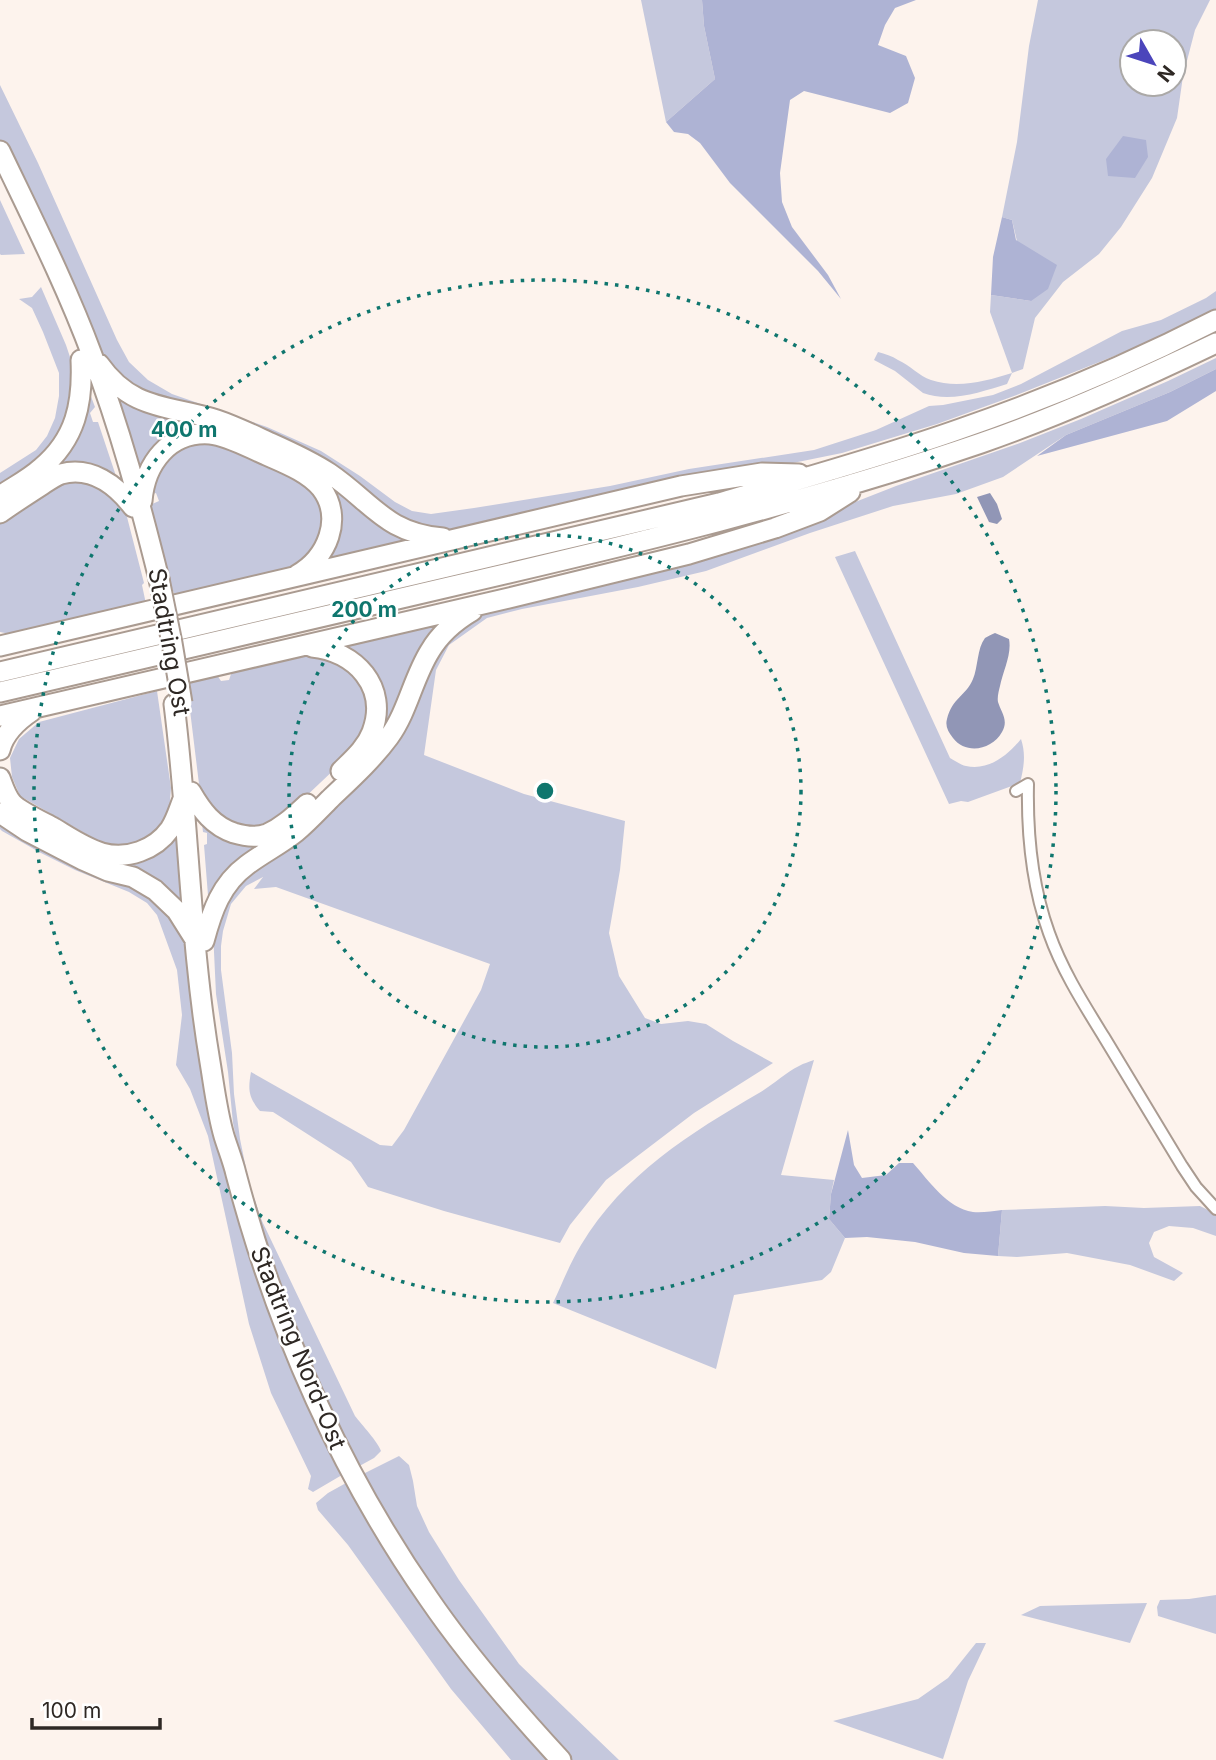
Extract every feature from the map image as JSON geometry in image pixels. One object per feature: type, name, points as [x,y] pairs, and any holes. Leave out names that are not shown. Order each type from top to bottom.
[{"type":"highway","name":"Stadtring Ost","points":[[0,151],[40,236],[87,357],[137,508],[172,643],[200,941]]},
{"type":"highway","name":"Stadtring Ost","points":[[0,179],[57,302],[87,357]]},
{"type":"highway","points":[[0,672],[709,505],[818,474],[960,429],[1043,397],[1098,375],[1216,320]]},
{"type":"highway","points":[[0,692],[568,559],[813,497],[985,442],[1129,385],[1216,343]]},
{"type":"highway","points":[[0,496],[40,469],[66,439],[80,406],[87,357]]},
{"type":"highway","points":[[87,357],[128,394],[153,406],[216,420],[310,462],[348,487],[387,521],[402,529],[429,536],[458,539]]},
{"type":"highway","points":[[0,513],[59,474],[75,472],[106,480],[137,508],[147,474],[160,455],[177,441],[210,434],[280,462],[308,476],[321,488],[329,503],[331,532],[319,557],[305,570],[290,578]]},
{"type":"highway","points":[[0,646],[681,486],[762,473],[818,474]]},
{"type":"highway","points":[[0,716],[689,554],[775,528],[820,511],[871,478]]},
{"type":"highway","points":[[200,941],[219,896],[232,878],[246,865],[295,832],[371,760],[402,717],[422,667],[440,637],[457,621],[488,602]]},
{"type":"highway","points":[[0,636],[25,640]]},
{"type":"highway","points":[[0,778],[13,804],[85,846],[113,856],[145,850],[159,841],[169,831],[188,793],[212,822],[221,828],[245,836],[264,835],[281,827],[359,754],[376,722],[376,701],[370,683],[361,669],[341,654],[328,649],[300,646]]},
{"type":"highway","points":[[0,750],[9,730],[38,707]]},
{"type":"highway","points":[[0,813],[27,831],[83,860],[108,871],[133,877],[155,890],[177,911],[200,941]]},
{"type":"highway","name":"Stadtring Nord-Ost","points":[[200,941],[232,1160],[249,1225],[279,1315],[312,1394],[357,1483],[398,1553],[494,1685],[561,1760]]},
{"type":"street","points":[[1016,790],[1028,784],[1028,816],[1034,869],[1045,920],[1061,964],[1182,1166],[1216,1209]]},
{"type":"shaded area","points":[[641,0],[702,0],[704,26],[715,79],[666,122]]},
{"type":"shaded area","points":[[702,0],[916,0],[895,8],[878,45],[906,56],[915,78],[908,103],[890,113],[804,91],[790,100],[780,173],[782,202],[792,227],[828,275],[841,299],[818,271],[730,183],[700,143],[688,134],[674,132],[666,122],[715,79],[704,26]]},
{"type":"shaded area","points":[[1038,0],[1210,0],[1195,30],[1188,57],[1188,28],[1118,28],[1118,98],[1180,98],[1177,118],[1152,178],[1121,227],[1099,254],[1063,282],[1035,318],[1023,369],[1012,373],[990,312],[991,295],[1031,301],[1012,220],[1002,217],[1017,142],[1029,46]]},
{"type":"shaded area","points":[[0,85],[129,362],[148,380],[172,394],[267,427],[321,451],[412,511],[431,514],[474,508],[610,486],[689,469],[814,450],[876,430],[929,406],[993,395],[1021,384],[1122,331],[1161,320],[1216,291],[1216,309],[1142,345],[1014,396],[937,424],[842,453],[460,530],[424,531],[142,398],[110,374],[0,141]]},
{"type":"shaded area","points":[[1123,136],[1146,140],[1148,157],[1135,178],[1108,176],[1106,159]]},
{"type":"shaded area","points":[[0,200],[25,254],[0,254]]},
{"type":"shaded area","points":[[1002,217],[1012,220],[1016,240],[1057,265],[1048,289],[1031,301],[991,295],[993,257]]},
{"type":"shaded area","points":[[41,287],[74,369],[69,419],[49,454],[0,491],[0,473],[36,450],[47,436],[55,418],[59,373],[32,308],[19,299],[32,297]]},
{"type":"shaded area","points":[[878,352],[886,354],[927,378],[951,384],[972,383],[1012,373],[1007,384],[987,390],[955,397],[933,396],[923,393],[895,371],[874,360]]},
{"type":"shaded area","points":[[1216,358],[1216,369],[1170,392],[1066,435],[1003,477],[956,494],[893,506],[706,571],[487,618],[449,645],[436,670],[424,755],[524,794],[625,821],[609,933],[619,976],[645,1018],[661,1024],[688,1021],[706,1024],[773,1063],[694,1113],[606,1180],[570,1225],[560,1243],[368,1187],[351,1162],[273,1112],[260,1111],[250,1093],[251,1072],[380,1145],[392,1146],[404,1130],[481,990],[490,964],[276,887],[254,889],[263,877],[246,886],[231,904],[223,931],[221,970],[232,1053],[234,1094],[249,1183],[262,1221],[355,1416],[381,1451],[354,1469],[286,1319],[242,1167],[233,1123],[216,994],[213,931],[239,880],[368,769],[438,647],[475,616],[776,533],[1081,419]]},
{"type":"shaded area","points":[[1216,369],[1216,391],[1167,421],[1037,456],[1066,435],[1170,392]]},
{"type":"shaded area","points":[[87,386],[95,407],[90,413],[93,422],[98,422],[119,485],[90,469],[37,477]]},
{"type":"shaded area","points":[[119,394],[313,467],[420,539],[325,560],[332,497],[204,430],[140,481],[118,399],[113,399]]},
{"type":"shaded area","points":[[191,443],[221,443],[308,482],[325,506],[322,543],[295,568],[175,596],[160,551],[150,505],[159,501],[156,493],[149,495],[151,482],[171,454]]},
{"type":"shaded area","points":[[64,478],[97,481],[124,511],[144,583],[142,585],[146,604],[10,634],[0,632],[0,517]]},
{"type":"shaded area","points":[[990,493],[1002,519],[997,524],[989,522],[977,497]]},
{"type":"shaded area","points":[[855,551],[950,758],[966,766],[990,764],[1004,756],[1021,739],[1024,761],[1020,783],[968,802],[949,804],[835,557]]},
{"type":"shaded area","points":[[458,615],[382,739],[209,908],[204,845],[207,844],[207,833],[203,832],[201,815],[216,830],[289,826],[358,761],[382,712],[336,648]]},
{"type":"shaded area","points":[[995,633],[1009,639],[1010,645],[998,698],[1005,720],[1004,728],[998,738],[986,746],[965,747],[950,733],[947,719],[952,706],[973,679],[982,642]]},
{"type":"shaded area","points":[[311,653],[327,654],[358,674],[372,710],[357,748],[268,829],[236,829],[203,801],[188,681],[217,675],[221,681],[229,680],[232,671]]},
{"type":"shaded area","points":[[157,691],[171,788],[169,813],[153,835],[129,845],[107,846],[20,796],[12,777],[10,758],[19,739],[39,722]]},
{"type":"shaded area","points":[[0,820],[137,885],[158,898],[181,932],[253,1265],[293,1374],[342,1475],[313,1492],[308,1489],[311,1476],[271,1393],[249,1324],[208,1136],[190,1089],[176,1065],[182,1015],[177,970],[157,915],[147,903],[129,892],[75,870],[2,831]]},
{"type":"shaded area","points":[[177,832],[186,918],[126,866],[154,854]]},
{"type":"shaded area","points":[[814,1060],[781,1175],[834,1180],[829,1219],[845,1238],[831,1272],[822,1280],[734,1295],[716,1369],[553,1303],[581,1245],[617,1197],[638,1177],[683,1140],[794,1069]]},
{"type":"shaded area","points":[[848,1130],[854,1165],[862,1178],[886,1175],[899,1163],[913,1163],[939,1193],[955,1205],[973,1212],[1002,1210],[998,1256],[964,1253],[915,1242],[867,1237],[845,1238],[829,1219],[831,1194]]},
{"type":"shaded area","points":[[1200,1206],[1216,1214],[1216,1236],[1193,1228],[1169,1226],[1154,1232],[1149,1243],[1154,1257],[1183,1273],[1174,1281],[1130,1265],[1067,1253],[998,1256],[1002,1210]]},
{"type":"shaded area","points":[[399,1456],[409,1465],[417,1506],[429,1532],[459,1580],[519,1664],[619,1760],[569,1760],[460,1633],[359,1476]]},
{"type":"shaded area","points":[[346,1483],[415,1596],[458,1653],[551,1760],[511,1760],[451,1689],[348,1545],[318,1510],[316,1503]]},
{"type":"shaded area","points":[[1216,1595],[1216,1634],[1158,1616],[1157,1607],[1160,1600]]},
{"type":"shaded area","points":[[1147,1603],[1130,1643],[1021,1615],[1040,1606]]},
{"type":"shaded area","points":[[976,1643],[986,1643],[968,1681],[943,1759],[833,1721],[918,1699],[948,1678]]}]
